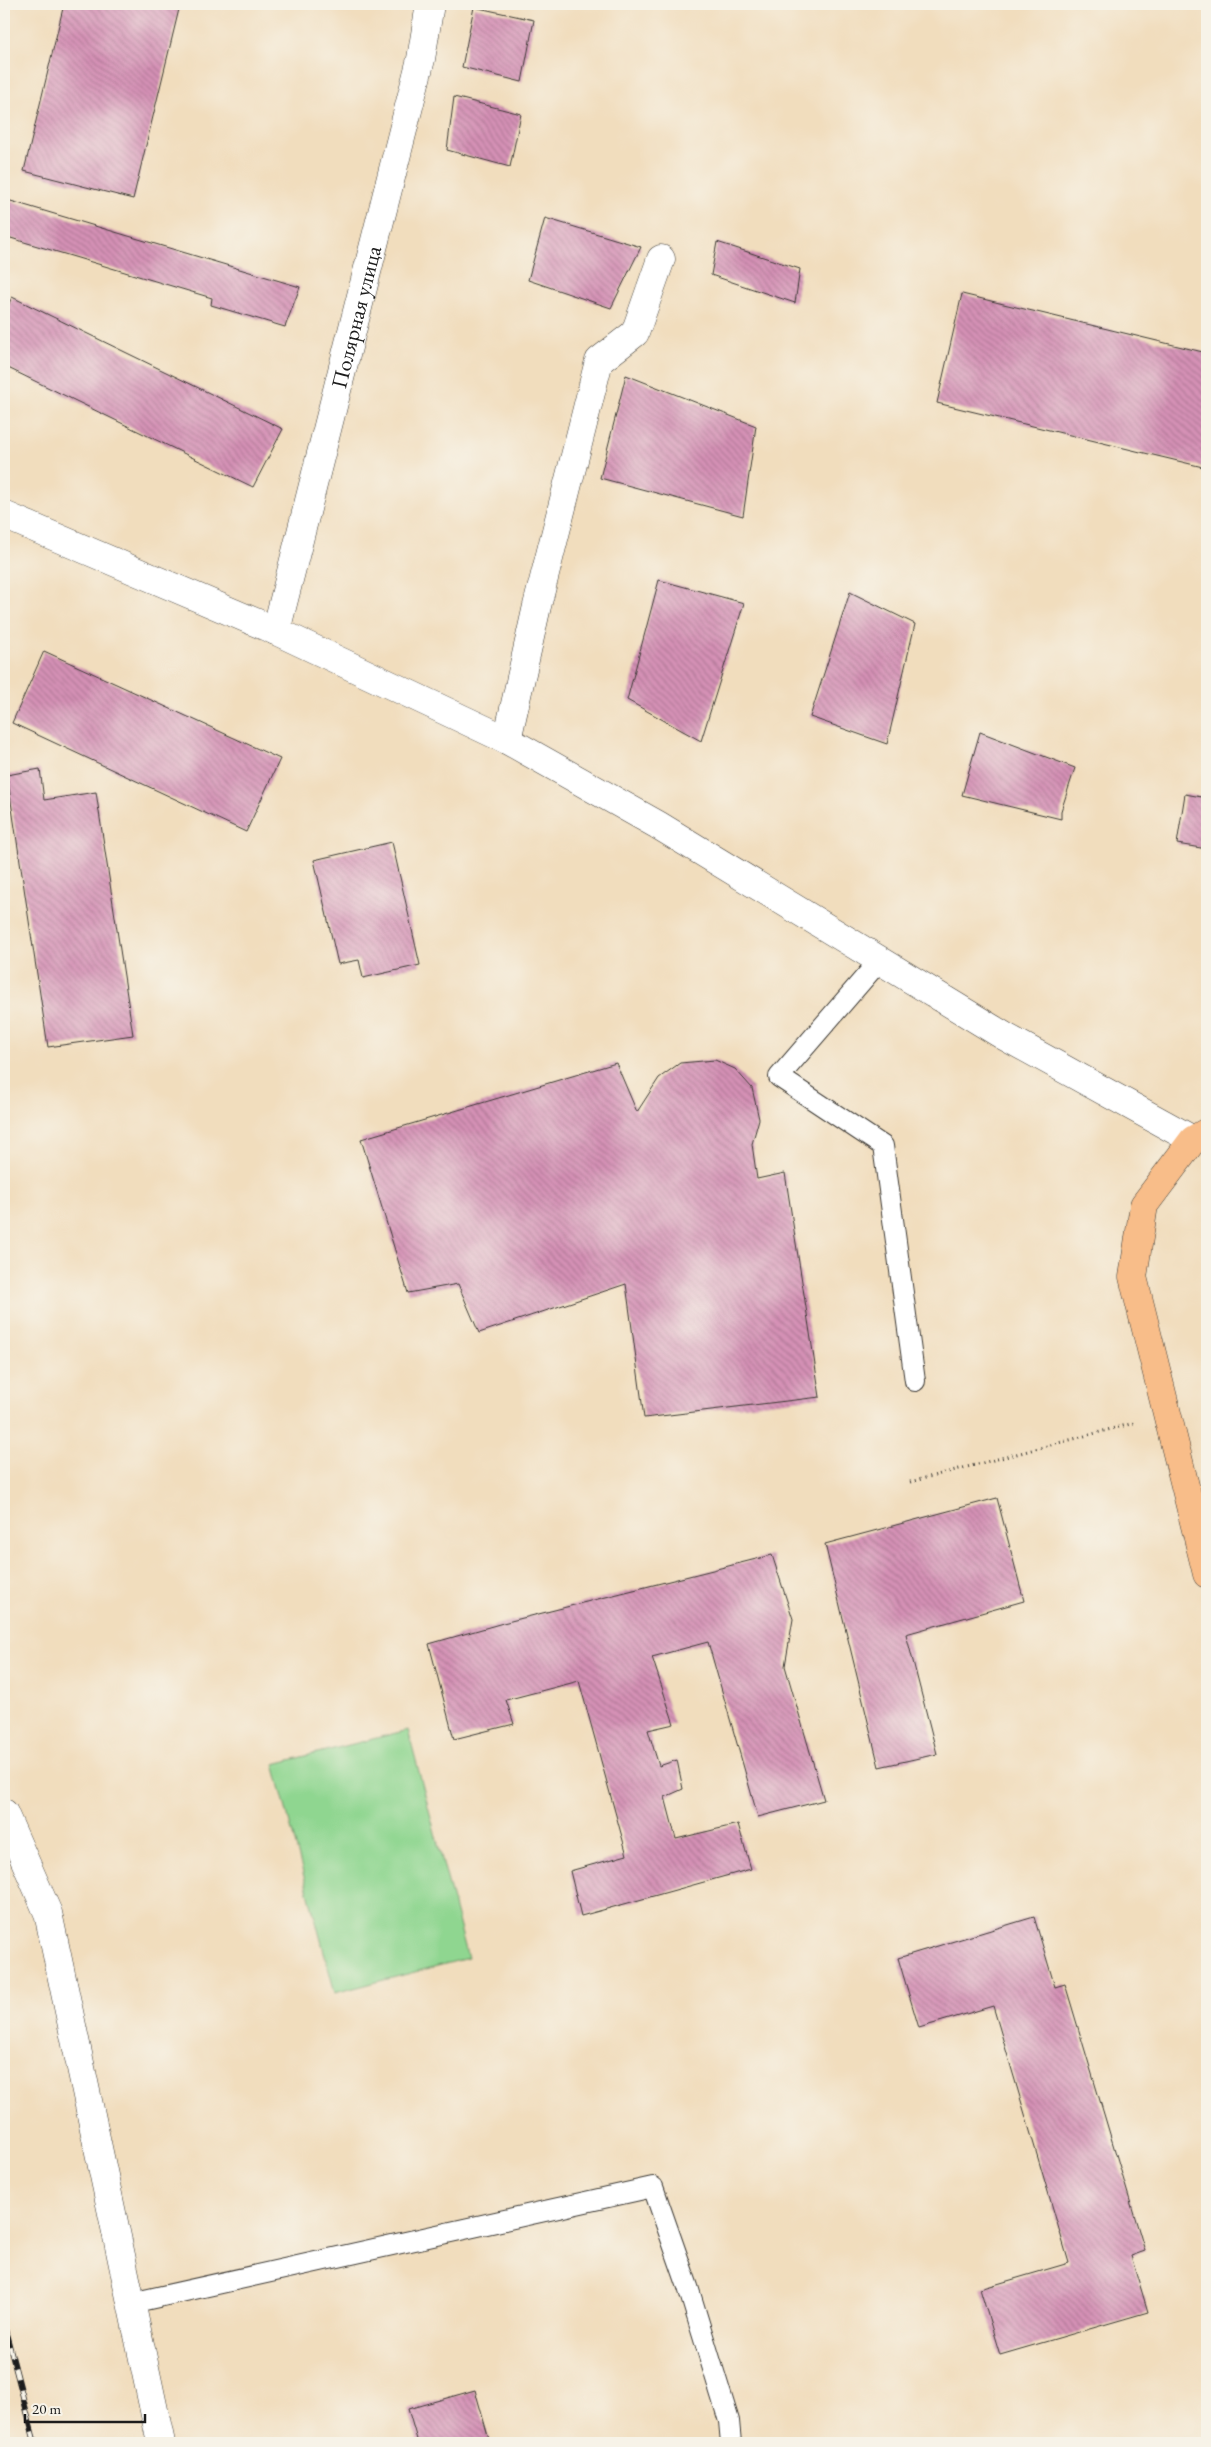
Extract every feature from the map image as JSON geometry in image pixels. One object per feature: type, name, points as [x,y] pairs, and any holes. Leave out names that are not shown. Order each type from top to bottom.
[{"type":"main road","points":[[1200,1136],[1144,1205],[1133,1277],[1207,1574]]},
{"type":"street","name":"Полярная улица","points":[[276,631],[421,59],[430,4]]},
{"type":"street","points":[[507,740],[537,606],[600,361],[635,333],[660,259]]},
{"type":"street","points":[[4,515],[276,631],[507,740],[658,825],[1004,1036],[1200,1136]]},
{"type":"street","points":[[4,1813],[48,1913],[161,2443]]},
{"type":"lane","points":[[880,960],[779,1077],[883,1146],[915,1381]]},
{"type":"lane","points":[[132,2303],[652,2187],[693,2305],[729,2422],[731,2443]]},
{"type":"path","points":[[910,1482],[1166,1415]]},
{"type":"green space","points":[[408,1730],[468,1958],[335,1993],[274,1764]]},
{"type":"building","points":[[64,4],[180,5],[133,199],[24,171]]},
{"type":"building","points":[[474,7],[534,20],[522,82],[462,67]]},
{"type":"building","points":[[454,97],[521,114],[510,167],[447,150]]},
{"type":"building","points":[[4,199],[300,287],[285,327],[211,305],[212,298],[4,236]]},
{"type":"building","points":[[545,218],[641,247],[611,308],[528,280]]},
{"type":"building","points":[[717,242],[800,269],[795,303],[711,275]]},
{"type":"building","points":[[962,294],[1207,353],[1207,468],[937,403]]},
{"type":"building","points":[[12,297],[283,429],[253,487],[4,366],[4,314]]},
{"type":"building","points":[[626,375],[756,426],[743,516],[600,478]]},
{"type":"building","points":[[659,580],[744,603],[701,741],[627,700]]},
{"type":"building","points":[[850,592],[915,624],[887,744],[810,717]]},
{"type":"building","points":[[44,651],[280,759],[246,832],[12,723]]},
{"type":"building","points":[[980,732],[1075,768],[1061,811],[1061,819],[962,795]]},
{"type":"building","points":[[40,769],[44,800],[96,792],[133,1035],[48,1047],[7,775]]},
{"type":"building","points":[[1185,794],[1207,798],[1207,849],[1177,844]]},
{"type":"building","points":[[392,842],[420,965],[363,978],[359,960],[338,964],[314,860]]},
{"type":"building","points":[[715,1060],[735,1069],[752,1088],[759,1119],[752,1144],[757,1179],[785,1173],[820,1397],[644,1418],[626,1284],[479,1333],[458,1284],[408,1293],[361,1139],[616,1063],[637,1112],[659,1078],[680,1063]]},
{"type":"building","points":[[997,1498],[1024,1601],[906,1634],[937,1754],[879,1767],[825,1544]]},
{"type":"building","points":[[772,1555],[793,1619],[785,1666],[824,1800],[758,1817],[708,1642],[652,1657],[674,1724],[648,1730],[659,1766],[677,1760],[683,1789],[665,1797],[676,1839],[738,1824],[751,1869],[581,1916],[570,1871],[627,1855],[579,1681],[506,1700],[514,1724],[454,1739],[429,1644],[503,1623]]},
{"type":"building","points":[[1034,1917],[1055,1987],[1065,1984],[1145,2251],[1131,2256],[1148,2312],[1000,2355],[980,2289],[1069,2263],[993,2006],[919,2028],[898,1958]]},
{"type":"building","points":[[475,2390],[490,2443],[418,2443],[408,2409]]},
{"type":"railway","points":[[4,2325],[35,2443]]}]
